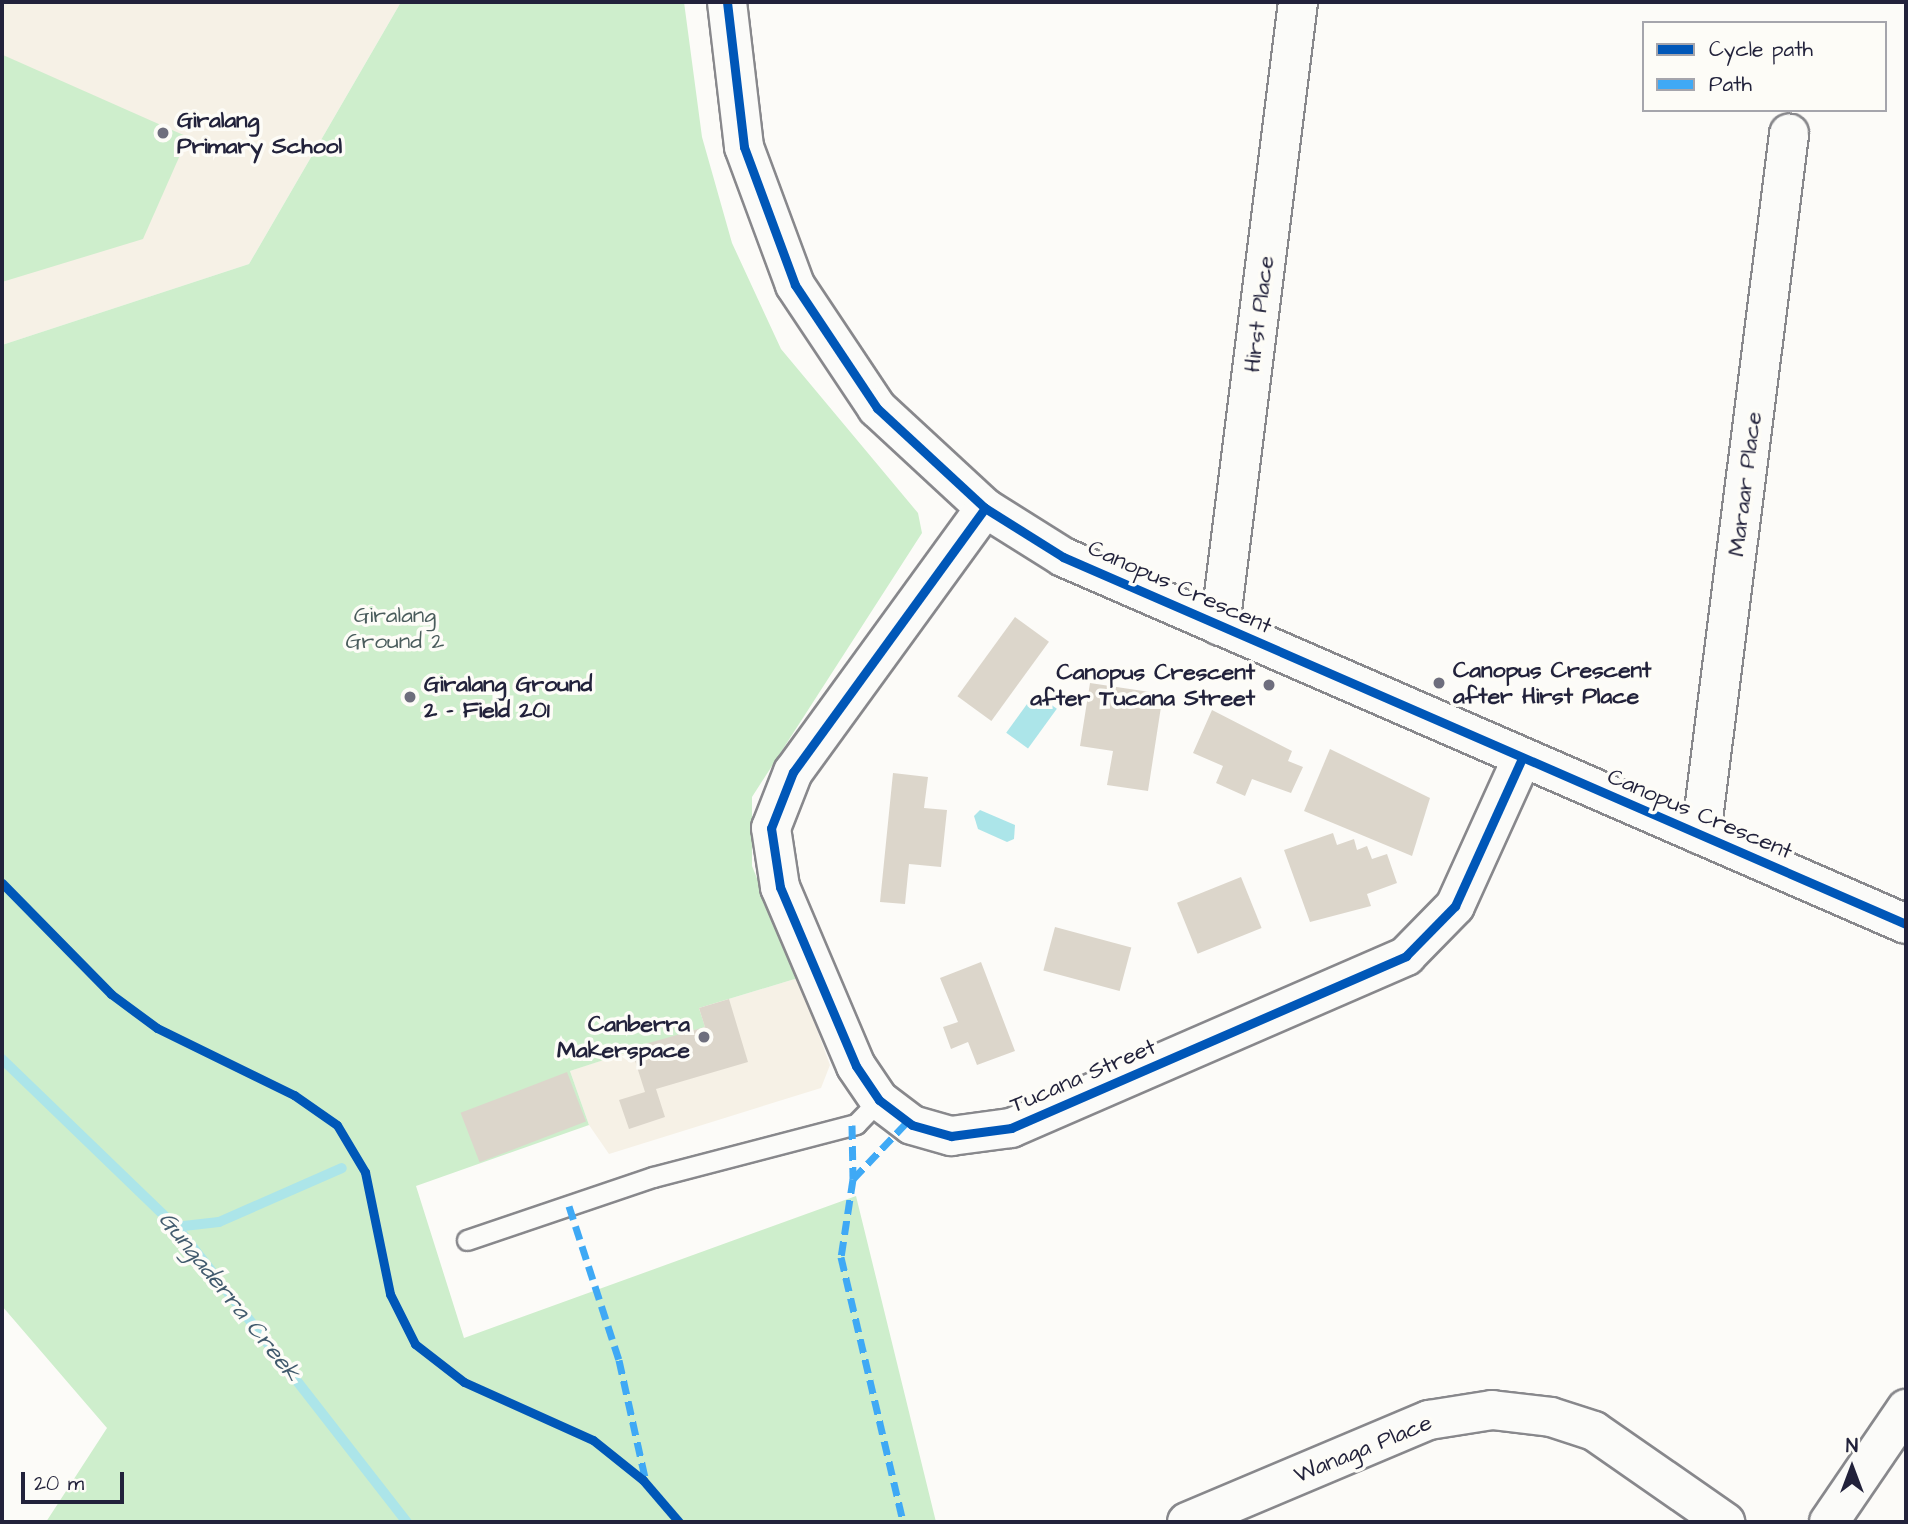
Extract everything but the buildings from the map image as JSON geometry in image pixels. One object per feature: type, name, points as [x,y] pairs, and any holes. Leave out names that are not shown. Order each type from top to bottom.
[{"type":"street","name":"Canopus Crescent","points":[[727,2],[744,147],[796,285],[877,408],[985,508],[1063,557],[1906,924]]},
{"type":"street","name":"Hirst Place","points":[[1220,626],[1298,2]]},
{"type":"street","name":"Maraar Place","points":[[1701,835],[1789,134]]},
{"type":"street","name":"Tucana Street","points":[[985,508],[793,772],[771,828],[780,887],[856,1066],[879,1100],[931,1132],[992,1134],[1385,967],[1425,942],[1455,906],[1522,758]]},
{"type":"street","name":"Wanaga Place","points":[[1187,1522],[1429,1420],[1492,1410],[1551,1417],[1594,1431],[1725,1522]]},
{"type":"street","points":[[1829,1522],[1900,1431]]},
{"type":"lane","points":[[467,1240],[653,1177],[856,1124],[879,1100]]},
{"type":"shaded area","name":"Giralang Primary School","points":[[2,2],[401,2],[249,264],[2,345]]},
{"type":"shaded area","points":[[798,978],[830,1065],[821,1088],[609,1154],[589,1125],[570,1071],[704,1026],[699,1008]]},
{"type":"green space","name":"Giralang Ground 2","points":[[401,2],[684,2],[702,137],[732,243],[781,349],[918,513],[922,533],[752,797],[752,866],[798,978],[699,1008],[705,1027],[570,1071],[589,1125],[416,1186],[464,1338],[856,1196],[936,1522],[46,1522],[107,1428],[2,1306],[2,345],[249,264]]},
{"type":"green space","points":[[3,55],[188,137],[143,239],[2,282]]},
{"type":"water","points":[[1035,693],[1057,709],[1028,749],[1006,733]]},
{"type":"water","points":[[980,810],[1015,825],[1014,839],[1007,842],[978,829],[974,816]]},
{"type":"waterway","name":"Gungaderra Creek","points":[[2,1059],[181,1232],[407,1522]]},
{"type":"waterway","points":[[175,1227],[219,1222],[342,1168]]},
{"type":"marked path","points":[[853,1179],[907,1122]]},
{"type":"marked path","points":[[852,1125],[853,1179],[841,1257],[903,1522]]},
{"type":"marked path","points":[[569,1206],[619,1360],[646,1482]]},
{"type":"cycle path","points":[[727,2],[744,147],[795,285],[877,408],[985,508],[1063,557],[1906,924]]},
{"type":"cycle path","points":[[985,508],[793,772],[771,828],[780,887],[856,1066],[879,1100],[912,1125],[951,1136],[1011,1128],[1406,956],[1455,906],[1522,758]]},
{"type":"cycle path","points":[[2,883],[111,994],[157,1028],[294,1095],[337,1125],[365,1172],[390,1294],[415,1344],[464,1382],[593,1440],[643,1480],[679,1522]]},
{"type":"place","name":"Giralang Primary School","points":[[163,133]]},
{"type":"place","name":"Canopus Crescent after Hirst Place","points":[[1439,683]]},
{"type":"place","name":"Canopus Crescent after Tucana Street","points":[[1269,685]]},
{"type":"place","name":"Giralang Ground 2 - Field 201","points":[[410,697]]},
{"type":"place","name":"Canberra Makerspace","points":[[704,1037]]}]
